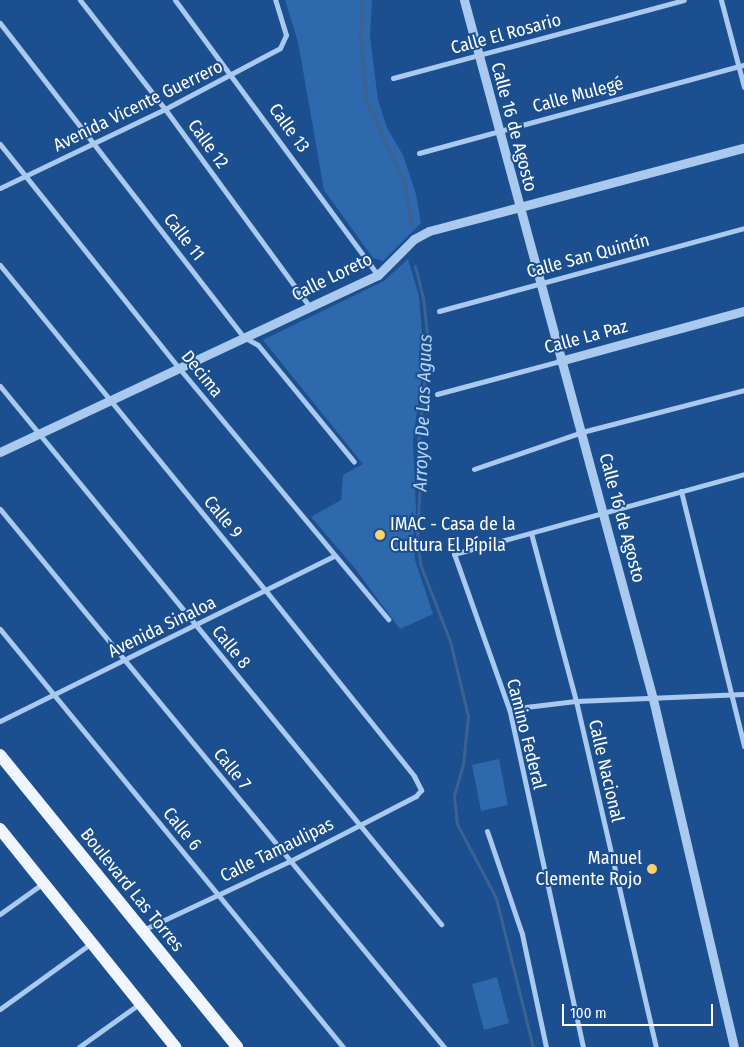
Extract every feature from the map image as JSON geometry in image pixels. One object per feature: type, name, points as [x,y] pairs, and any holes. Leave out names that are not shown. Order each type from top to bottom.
[{"type":"main road","name":"Boulevard Las Torres","points":[[0,755],[237,1047]]},
{"type":"main road","points":[[0,829],[90,944],[175,1047]]},
{"type":"street","name":"Calle 12","points":[[80,0],[165,109],[310,307]]},
{"type":"street","name":"Calle 13","points":[[175,0],[233,75],[378,275]]},
{"type":"street","name":"Avenida Vicente Guerrero","points":[[0,188],[233,75],[285,43],[286,35],[275,0]]},
{"type":"street","name":"Calle 16 de Agosto","points":[[464,0],[560,362],[582,432],[653,699],[734,1047]]},
{"type":"street","name":"Calle El Rosario","points":[[393,78],[684,0]]},
{"type":"street","points":[[721,0],[741,65],[744,87]]},
{"type":"street","name":"Calle 11","points":[[0,23],[244,337],[258,345],[354,462]]},
{"type":"street","name":"Calle Mulegé","points":[[419,153],[741,65]]},
{"type":"street","name":"Decima","points":[[0,144],[179,368],[388,619]]},
{"type":"street","name":"Calle Loreto","points":[[0,452],[378,275],[421,235],[744,148]]},
{"type":"street","name":"Calle San Quintín","points":[[440,311],[744,228]]},
{"type":"street","name":"Calle 9","points":[[0,264],[109,401],[266,591],[414,776],[421,790]]},
{"type":"street","name":"Calle La Paz","points":[[437,394],[744,311]]},
{"type":"street","name":"Calle 8","points":[[0,386],[441,924]]},
{"type":"street","points":[[474,469],[582,432],[744,390]]},
{"type":"street","name":"Camino Federal","points":[[583,1047],[509,709],[454,554],[744,474]]},
{"type":"street","points":[[681,491],[744,746]]},
{"type":"street","name":"Calle 7","points":[[0,509],[444,1047]]},
{"type":"street","name":"Calle Nacional","points":[[531,533],[576,701],[656,1047]]},
{"type":"street","name":"Avenida Sinaloa","points":[[0,721],[334,556]]},
{"type":"street","name":"Calle 6","points":[[0,629],[343,1047]]},
{"type":"street","points":[[509,709],[576,701],[744,694]]},
{"type":"street","name":"Calle Tamaulipas","points":[[143,931],[290,861],[416,796],[421,790]]},
{"type":"street","points":[[487,831],[522,934],[546,1047]]},
{"type":"street","points":[[0,914],[43,883]]},
{"type":"street","points":[[0,1009],[90,944]]},
{"type":"street","points":[[79,1047],[139,1004]]},
{"type":"shaded area","points":[[285,0],[372,0],[370,36],[378,100],[387,128],[403,155],[416,194],[421,223],[383,261],[373,258],[324,190],[298,42]]},
{"type":"shaded area","points":[[408,259],[419,296],[424,357],[413,441],[416,509],[413,542],[415,560],[433,614],[400,629],[353,566],[311,517],[341,500],[343,475],[363,464],[263,340],[384,281]]},
{"type":"shaded area","points":[[499,759],[508,805],[481,811],[472,765]]},
{"type":"shaded area","points":[[497,977],[509,1023],[484,1030],[472,984]]},
{"type":"waterway","name":"Arroyo De Las Aguas","points":[[362,0],[360,34],[366,100],[404,182],[412,228]]},
{"type":"waterway","name":"Arroyo De Las Aguas","points":[[415,266],[423,297],[428,343],[418,443],[420,479],[417,538],[420,564],[450,641],[468,716],[463,764],[454,796],[457,824],[496,898],[533,1047]]},
{"type":"place","name":"IMAC - Casa de la Cultura El Pípila","points":[[380,535]]},
{"type":"place","name":"Manuel Clemente Rojo","points":[[652,869]]}]
